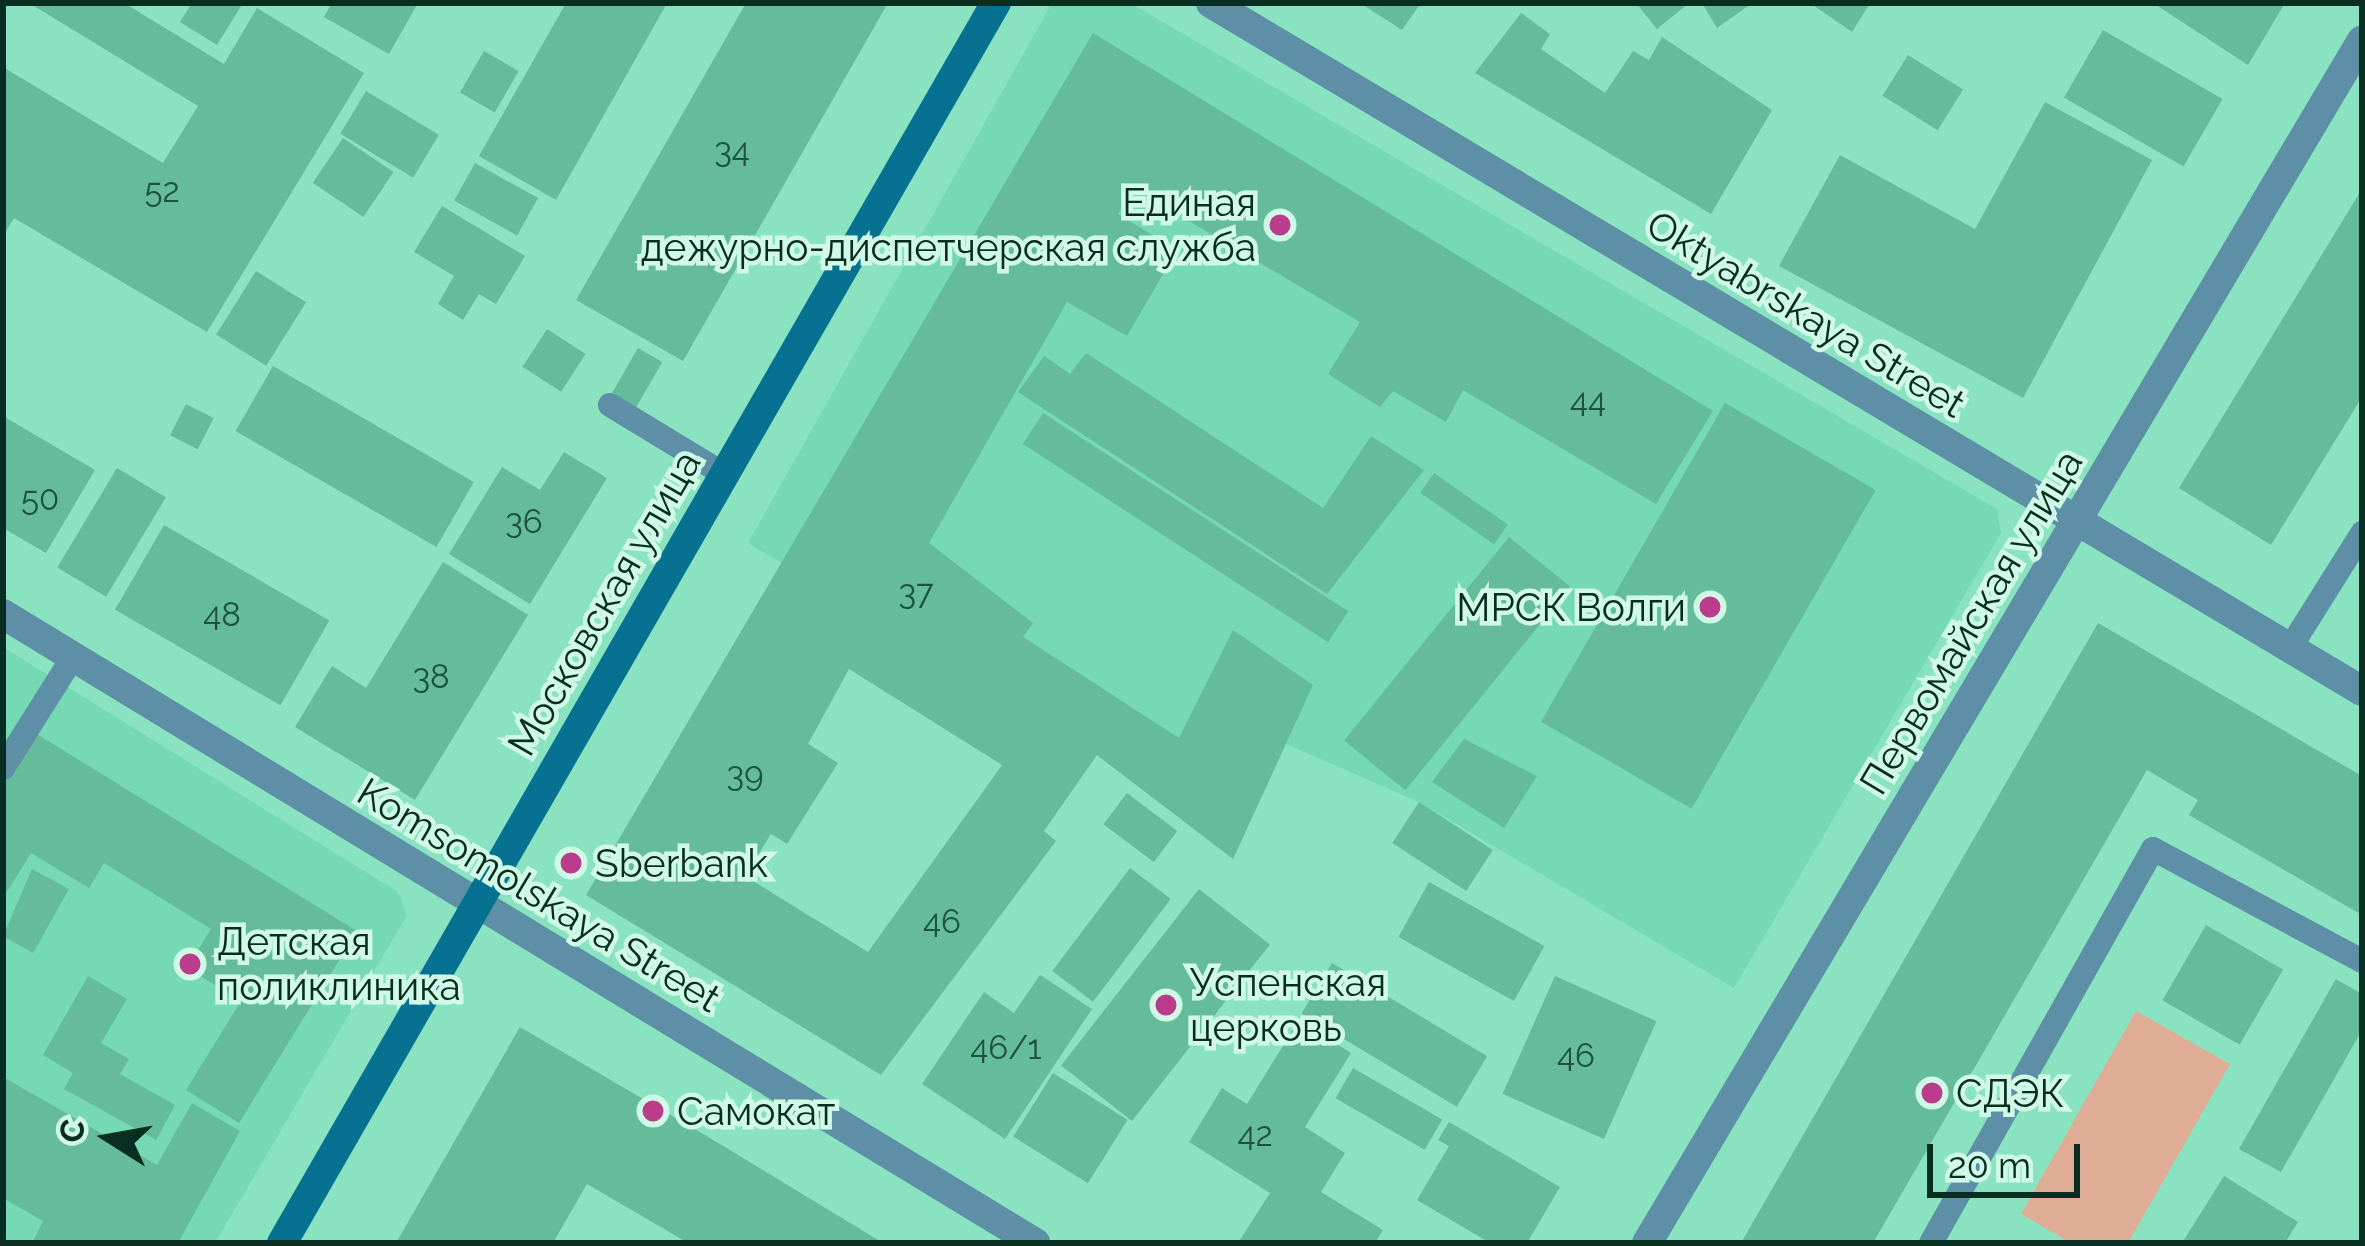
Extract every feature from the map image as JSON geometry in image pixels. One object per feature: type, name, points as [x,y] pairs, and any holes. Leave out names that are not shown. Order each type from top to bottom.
[{"type":"main road","name":"Московская улица","points":[[282,1243],[996,3]]},
{"type":"street","name":"Oktyabrskaya Street","points":[[1210,3],[2362,691]]},
{"type":"street","name":"Первомайская улица","points":[[1647,1243],[2362,40]]},
{"type":"street","name":"Komsomolskaya Street","points":[[3,614],[1035,1243]]},
{"type":"lane","points":[[610,405],[724,474]]},
{"type":"lane","points":[[2290,648],[2362,533]]},
{"type":"lane","points":[[3,768],[74,657]]},
{"type":"lane","points":[[1931,1243],[2153,849],[2362,961]]},
{"type":"shaded area","points":[[1052,3],[1130,3],[1997,509],[2001,533],[1734,988],[1419,802],[1286,744],[1233,859],[1097,755],[748,543]]},
{"type":"shaded area","name":"Детская поликлиника","points":[[3,647],[398,892],[407,915],[215,1243],[3,1243]]},
{"type":"shaded area","points":[[2136,1011],[2230,1064],[2128,1243],[2071,1243],[2021,1214]]},
{"type":"building","points":[[29,3],[124,3],[224,64],[257,8],[364,73],[207,332],[14,218],[3,236],[3,67],[163,163],[198,106]]},
{"type":"building","points":[[192,3],[243,3],[217,45],[180,22]]},
{"type":"building","points":[[332,3],[418,3],[389,54],[324,17]]},
{"type":"building","points":[[566,3],[667,3],[556,200],[479,156]]},
{"type":"building","points":[[746,3],[888,3],[683,361],[576,300]]},
{"type":"building","points":[[1360,3],[1421,3],[1402,30]]},
{"type":"building","points":[[1636,3],[1689,3],[1657,29]]},
{"type":"building","points":[[1702,3],[1752,3],[1717,28]]},
{"type":"building","points":[[1810,3],[1870,3],[1852,32]]},
{"type":"building","points":[[2153,3],[2285,3],[2248,65]]},
{"type":"building","points":[[1521,13],[1550,34],[1541,49],[1605,93],[1633,51],[1649,60],[1662,37],[1772,110],[1711,214],[1475,73]]},
{"type":"building","points":[[2103,30],[2223,99],[2184,167],[2064,98]]},
{"type":"building","points":[[1093,33],[1713,411],[1656,504],[1463,390],[1446,422],[1393,391],[1380,407],[1328,374],[1360,322],[1135,189],[1118,214],[1177,250],[1127,336],[1067,302],[929,543],[1033,623],[1023,637],[1179,738],[1233,630],[1313,685],[1233,859],[1097,755],[1044,831],[1056,841],[881,1075],[586,895]],"holes":[[[849,669],[1002,765],[868,952],[745,876],[771,834],[787,844],[838,763],[808,744]]]},
{"type":"building","points":[[484,51],[519,71],[495,113],[460,93]]},
{"type":"building","points":[[1908,55],[1963,89],[1938,130],[1883,96]]},
{"type":"building","points":[[366,91],[439,135],[413,178],[340,134]]},
{"type":"building","points":[[2045,102],[2152,160],[2023,398],[1779,266],[1840,155],[1975,229]]},
{"type":"building","points":[[343,138],[394,172],[363,217],[313,183]]},
{"type":"building","points":[[475,163],[538,198],[517,236],[454,201]]},
{"type":"building","points":[[2362,189],[2362,397],[2271,545],[2179,488]]},
{"type":"building","points":[[442,206],[525,256],[496,304],[479,294],[463,320],[438,304],[454,276],[414,252]]},
{"type":"building","points":[[256,271],[306,302],[266,366],[216,335]]},
{"type":"building","points":[[547,329],[586,354],[561,392],[522,367]]},
{"type":"building","points":[[638,348],[662,362],[632,414],[608,400]]},
{"type":"building","points":[[1086,353],[1323,508],[1371,436],[1424,470],[1327,594],[1018,392],[1044,356],[1070,374]]},
{"type":"building","points":[[273,366],[474,482],[436,547],[236,431]]},
{"type":"building","name":"МРСК Волги","points":[[1725,403],[1876,490],[1692,809],[1541,722]]},
{"type":"building","points":[[186,404],[214,418],[198,449],[170,435]]},
{"type":"building","points":[[1043,413],[1348,611],[1328,642],[1023,444]]},
{"type":"building","points":[[3,416],[95,470],[46,553],[3,528]]},
{"type":"building","points":[[564,452],[607,478],[530,604],[449,554],[502,467],[540,490]]},
{"type":"building","points":[[117,468],[166,497],[106,597],[57,567]]},
{"type":"building","points":[[1434,473],[1508,525],[1494,544],[1420,493]]},
{"type":"building","points":[[164,525],[329,620],[280,705],[115,610]]},
{"type":"building","points":[[1509,537],[1570,587],[1406,790],[1344,741]]},
{"type":"building","points":[[443,562],[528,615],[415,800],[295,727],[332,666],[366,688]]},
{"type":"building","points":[[2098,623],[2362,776],[2362,915],[2189,815],[2198,800],[2147,770],[1873,1243],[1741,1243]]},
{"type":"building","points":[[35,733],[357,931],[239,1123],[186,1090],[241,1001],[187,968],[211,929],[104,863],[89,888],[31,853],[3,898],[3,785]]},
{"type":"building","points":[[1464,739],[1537,776],[1504,828],[1432,782]]},
{"type":"building","points":[[1127,793],[1177,831],[1154,862],[1104,824]]},
{"type":"building","points":[[1419,802],[1493,850],[1466,891],[1392,843]]},
{"type":"building","points":[[1130,868],[1171,899],[1093,1002],[1052,971]]},
{"type":"building","points":[[32,869],[69,889],[33,953],[3,936]]},
{"type":"building","points":[[1429,882],[1544,946],[1514,1001],[1398,937]]},
{"type":"building","name":"Успенская церковь","points":[[1199,889],[1270,944],[1132,1121],[1061,1066]]},
{"type":"building","points":[[2206,925],[2283,970],[2240,1045],[2162,1000]]},
{"type":"building","points":[[1332,963],[1487,1056],[1457,1107],[1302,1014]]},
{"type":"building","points":[[1040,975],[1092,1009],[1005,1139],[922,1084],[984,992],[1014,1013]]},
{"type":"building","points":[[88,976],[127,999],[101,1043],[129,1059],[120,1074],[175,1105],[156,1140],[64,1089],[73,1073],[43,1055]]},
{"type":"building","points":[[1555,976],[1656,1021],[1604,1139],[1503,1094]]},
{"type":"building","points":[[2336,979],[2362,994],[2362,1030],[2281,1172],[2239,1149]]},
{"type":"building","points":[[1299,1020],[1351,1053],[1305,1127],[1345,1153],[1321,1192],[1383,1230],[1375,1243],[1238,1243],[1270,1193],[1189,1142],[1222,1088],[1247,1104]]},
{"type":"building","points":[[520,1027],[883,1243],[688,1243],[587,1184],[553,1243],[396,1243]]},
{"type":"building","points":[[1353,1068],[1442,1120],[1425,1150],[1336,1098]]},
{"type":"building","points":[[1053,1073],[1128,1120],[1088,1183],[1013,1137]]},
{"type":"building","points":[[3,1077],[157,1165],[192,1103],[240,1131],[178,1243],[32,1243],[43,1221],[3,1198]]},
{"type":"building","points":[[1449,1122],[1560,1187],[1527,1243],[1490,1243],[1417,1200],[1449,1146],[1438,1140]]},
{"type":"building","points":[[2224,1176],[2298,1222],[2285,1243],[2182,1243]]},
{"type":"place","name":"Единая дежурно-диспетчерская служба","points":[[1280,225]]},
{"type":"place","name":"МРСК Волги","points":[[1710,607]]},
{"type":"place","name":"Sberbank","points":[[571,863]]},
{"type":"place","name":"Детская поликлиника","points":[[190,964]]},
{"type":"place","name":"Успенская церковь","points":[[1166,1005]]},
{"type":"place","name":"СДЭК","points":[[1932,1093]]},
{"type":"place","name":"Самокат","points":[[653,1111]]}]
